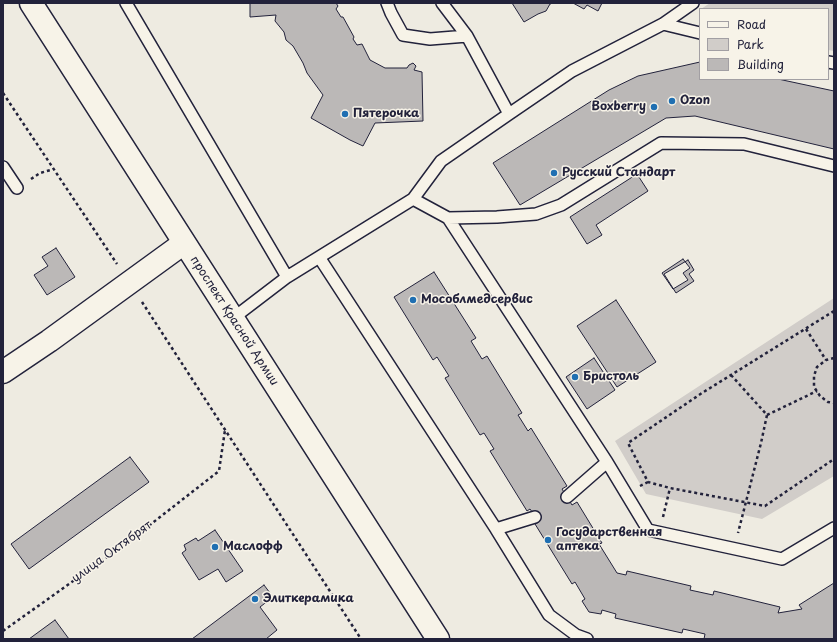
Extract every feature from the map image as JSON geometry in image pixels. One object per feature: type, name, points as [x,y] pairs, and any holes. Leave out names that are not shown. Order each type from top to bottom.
[{"type":"main road","name":"проспект Красной Армии","points":[[31,3],[438,639]]},
{"type":"main road","points":[[3,372],[49,341],[184,243]]},
{"type":"lane","points":[[126,3],[287,277]]},
{"type":"lane","points":[[387,3],[403,35],[430,39],[467,36]]},
{"type":"lane","points":[[442,3],[467,36],[509,114]]},
{"type":"lane","points":[[232,319],[287,277],[413,199],[441,161],[509,114],[572,71],[663,24],[693,3]]},
{"type":"lane","points":[[663,24],[699,33]]},
{"type":"lane","points":[[448,218],[498,217],[536,214],[561,205],[661,143],[744,144],[834,166]]},
{"type":"lane","points":[[3,167],[17,188]]},
{"type":"lane","points":[[413,199],[448,218],[607,462],[648,530],[782,559],[834,528]]},
{"type":"lane","points":[[319,257],[496,529],[549,614],[576,635],[587,639]]},
{"type":"lane","points":[[567,497],[607,462]]},
{"type":"lane","points":[[496,529],[535,517]]},
{"type":"path","points":[[3,93],[129,282],[361,639]]},
{"type":"path","points":[[834,312],[702,393],[628,443],[648,482],[670,488],[765,506],[834,458]]},
{"type":"path","points":[[806,329],[826,360]]},
{"type":"path","points":[[834,358],[826,360],[817,367],[814,376],[814,387],[820,396],[828,402],[834,403]]},
{"type":"path","points":[[731,375],[767,415]]},
{"type":"path","points":[[767,415],[817,391]]},
{"type":"path","points":[[734,549],[767,415]]},
{"type":"path","name":"улица Октябрят","points":[[3,631],[128,542],[219,471],[225,430]]},
{"type":"path","points":[[660,532],[670,488]]},
{"type":"green space","points":[[710,3],[834,3],[834,51],[829,50],[829,8],[702,8]]},
{"type":"green space","points":[[834,298],[834,476],[762,519],[646,494],[615,441]]},
{"type":"building","points":[[250,3],[336,3],[338,6],[336,9],[341,17],[343,17],[354,37],[353,39],[357,45],[362,44],[370,60],[385,68],[407,68],[413,63],[416,66],[414,70],[422,72],[423,121],[375,123],[363,146],[311,118],[323,95],[307,73],[293,46],[286,40],[284,32],[275,21],[276,15],[250,17]]},
{"type":"building","points":[[512,3],[553,3],[550,4],[546,11],[524,22]]},
{"type":"building","points":[[573,3],[602,3],[598,11],[587,5],[584,9]]},
{"type":"building","points":[[699,62],[699,80],[783,80],[834,91],[834,149],[695,116],[666,118],[520,205],[493,163],[609,90],[638,76]]},
{"type":"building","points":[[637,174],[648,191],[596,225],[602,235],[587,244],[570,217]]},
{"type":"building","points":[[56,248],[75,277],[47,295],[34,275],[48,266],[42,257]]},
{"type":"building","points":[[683,259],[690,268],[683,273],[688,280],[673,289],[662,273]]},
{"type":"building","points":[[688,260],[694,270],[689,274],[694,281],[676,293],[664,274]]},
{"type":"building","points":[[434,272],[476,338],[471,341],[482,359],[487,356],[522,413],[518,415],[528,431],[531,428],[567,486],[562,489],[572,505],[577,502],[602,543],[599,544],[617,573],[626,575],[627,571],[691,586],[690,590],[713,595],[714,591],[780,607],[778,613],[802,609],[799,605],[834,583],[834,639],[704,639],[705,634],[683,629],[682,633],[615,618],[616,614],[602,610],[601,614],[589,612],[582,601],[585,599],[575,582],[572,584],[535,524],[539,522],[530,509],[527,511],[490,451],[494,449],[484,433],[480,435],[445,378],[449,376],[437,357],[433,360],[394,297]]},
{"type":"building","points":[[616,300],[656,362],[617,387],[577,326]]},
{"type":"building","points":[[594,358],[615,390],[587,409],[566,377]]},
{"type":"building","points":[[130,457],[149,482],[29,569],[11,544]]},
{"type":"building","points":[[215,530],[243,571],[226,582],[218,569],[199,580],[182,553],[186,550],[184,545],[196,538],[198,541]]},
{"type":"building","points":[[264,585],[273,597],[260,607],[277,630],[266,639],[192,639]]},
{"type":"building","points":[[55,620],[69,639],[29,639]]},
{"type":"place","name":"Ozon","points":[[672,101]]},
{"type":"place","name":"Boxberry","points":[[654,107]]},
{"type":"place","name":"Пятерочка","points":[[345,114]]},
{"type":"place","name":"Русский Стандарт","points":[[554,173]]},
{"type":"place","name":"Мособлмедсервис","points":[[413,300]]},
{"type":"place","name":"Бристоль","points":[[575,377]]},
{"type":"place","name":"Государственная аптека","points":[[548,540]]},
{"type":"place","name":"Маслофф","points":[[215,547]]},
{"type":"place","name":"Элиткерамика","points":[[255,599]]}]
